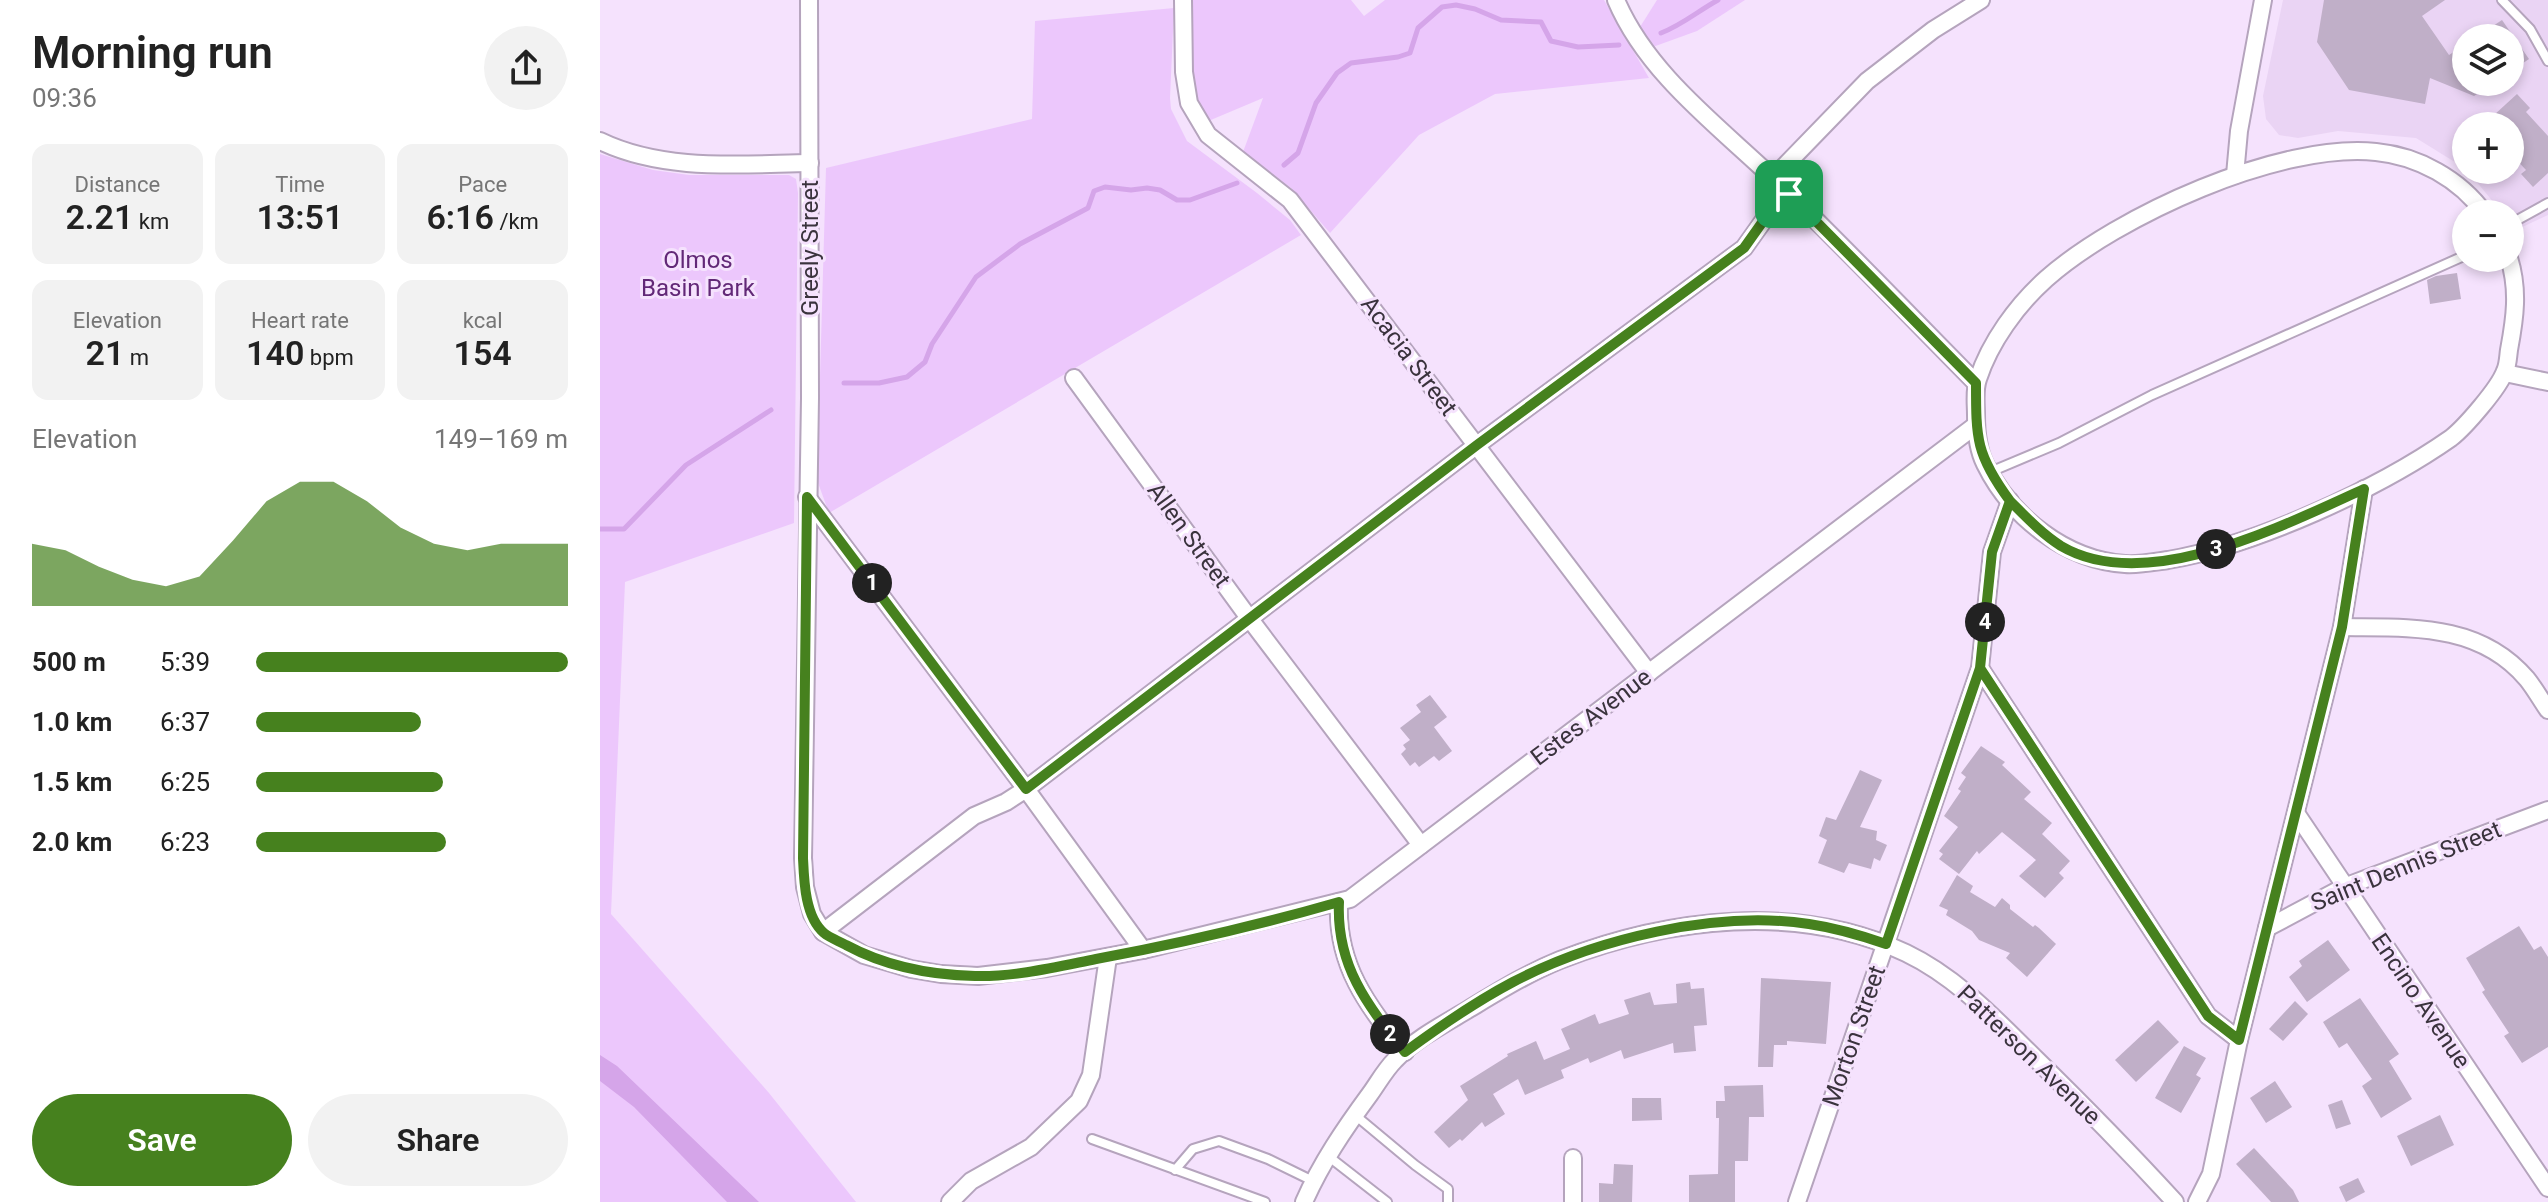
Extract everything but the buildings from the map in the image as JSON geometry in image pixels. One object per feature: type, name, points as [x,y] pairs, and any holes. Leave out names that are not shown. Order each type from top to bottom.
[{"type":"street","name":"Greely Street","points":[[809,0],[803,858],[805,887],[812,914],[823,932]]},
{"type":"street","name":"Acacia Street","points":[[1183,0],[1184,72],[1189,103],[1208,135],[1290,200],[1649,673]]},
{"type":"street","points":[[1616,0],[1623,17],[1653,62],[1976,383]]},
{"type":"street","points":[[1773,178],[1867,81],[1933,30],[1981,0]]},
{"type":"street","points":[[2235,175],[2239,131],[2263,0]]},
{"type":"street","points":[[600,141],[624,150],[674,161],[705,164],[810,163]]},
{"type":"street","points":[[2473,200],[2454,182],[2426,165],[2378,152],[2310,154],[2235,175],[2159,208],[2062,266],[2043,282],[2010,321],[1993,346],[1976,383],[1976,425],[1984,462],[2010,501],[2042,533],[2064,547],[2098,560],[2127,565],[2217,549],[2292,522],[2364,489],[2454,435],[2481,406],[2505,373],[2516,303],[2512,272]]},
{"type":"street","points":[[823,932],[974,816],[1026,789],[1477,445],[1744,248],[1771,210],[1789,194]]},
{"type":"street","points":[[2505,373],[2547,380]]},
{"type":"street","name":"Allen Street","points":[[1074,378],[1249,618],[1421,845]]},
{"type":"street","name":"Estes Avenue","points":[[823,932],[864,955],[911,969],[978,976],[1014,973],[1143,950],[1350,899],[1976,425]]},
{"type":"street","points":[[2197,1202],[2211,1174],[2239,1040],[2342,627],[2364,489]]},
{"type":"street","points":[[807,497],[1143,950]]},
{"type":"street","name":"Morton Street","points":[[1797,1202],[1980,668],[1992,552],[2010,501]]},
{"type":"street","points":[[2342,627],[2415,628],[2475,640],[2497,653],[2525,678],[2548,710]]},
{"type":"street","points":[[1980,668],[2208,1016],[2239,1040]]},
{"type":"street","name":"Saint Dennis Street","points":[[2267,928],[2344,887],[2548,810]]},
{"type":"street","name":"Encino Avenue","points":[[2296,813],[2548,1188]]},
{"type":"street","points":[[1339,902],[1341,949],[1354,982],[1405,1052]]},
{"type":"street","name":"Patterson Avenue","points":[[1304,1202],[1328,1156],[1394,1061],[1439,1027],[1511,983],[1558,961],[1621,941],[1687,926],[1765,921],[1851,932],[1909,954],[1944,975],[1976,1000],[2112,1134],[2175,1202]]},
{"type":"street","points":[[950,1202],[971,1181],[1031,1147],[1079,1101],[1091,1075],[1108,957]]},
{"type":"street","points":[[1573,1158],[1573,1202]]},
{"type":"lane","points":[[2502,0],[2530,29],[2548,61]]},
{"type":"lane","points":[[2524,216],[2548,203]]},
{"type":"lane","points":[[1990,472],[2059,443],[2152,395],[2452,261]]},
{"type":"lane","points":[[1355,1114],[1448,1189],[1448,1202]]},
{"type":"lane","points":[[1092,1139],[1265,1202]]},
{"type":"lane","points":[[1175,1170],[1193,1149],[1219,1141],[1268,1159],[1314,1181]]},
{"type":"lane","points":[[1328,1156],[1387,1202]]},
{"type":"shaded area","points":[[2283,0],[2548,0],[2548,215],[2524,226],[2524,200],[2492,200],[2478,184],[2524,184],[2524,112],[2452,112],[2452,160],[2416,138],[2338,131],[2298,138],[2279,135],[2266,119],[2263,96]]},
{"type":"shaded area","points":[[600,1055],[617,1066],[759,1202],[727,1202],[634,1107],[600,1081]]},
{"type":"green space","points":[[1191,0],[1351,0],[1364,16],[1385,0],[1604,0],[1649,78],[1495,94],[1419,135],[1330,233],[1291,188],[1243,152],[1263,98],[1206,122],[1195,100],[1191,71]]},
{"type":"green space","points":[[1657,0],[1745,0],[1697,31],[1650,48],[1640,27]]},
{"type":"green space","points":[[1174,8],[1171,109],[1187,141],[1290,220],[1301,235],[829,513],[817,480],[826,168],[1032,119],[1035,21]]},
{"type":"green space","name":"Olmos Basin Park","points":[[600,154],[653,170],[689,175],[789,175],[796,179],[794,523],[625,582],[611,914],[769,1093],[856,1202],[600,1202]]},
{"type":"waterway","points":[[1661,33],[1718,0]]},
{"type":"waterway","points":[[1284,165],[1298,153],[1316,103],[1337,73],[1351,63],[1410,53],[1418,28],[1442,7],[1456,5],[1501,20],[1541,22],[1551,41],[1578,47],[1619,45]]},
{"type":"waterway","points":[[844,383],[879,383],[907,377],[925,362],[932,344],[976,277],[1020,244],[1088,208],[1094,191],[1105,187],[1147,188],[1160,190],[1177,200],[1190,200],[1237,183]]},
{"type":"waterway","points":[[600,529],[624,529],[686,465],[771,410]]},
{"type":"route","points":[[1789,194],[1771,210],[1744,248],[1477,445],[1026,789],[807,497],[803,858],[805,887],[812,914],[823,932],[864,955],[911,969],[978,976],[1047,968],[1143,950],[1339,902],[1341,949],[1354,982],[1405,1052],[1439,1027],[1511,983],[1558,961],[1608,944],[1687,926],[1765,921],[1807,923],[1851,932],[1886,944],[1980,668],[1992,552],[2010,501],[2042,533],[2064,547],[2098,560],[2127,565],[2217,549],[2292,522],[2364,489],[2342,627],[2239,1040],[2208,1016],[1980,668],[1992,552],[2010,501],[1984,462],[1976,425],[1976,383],[1789,194]]}]
